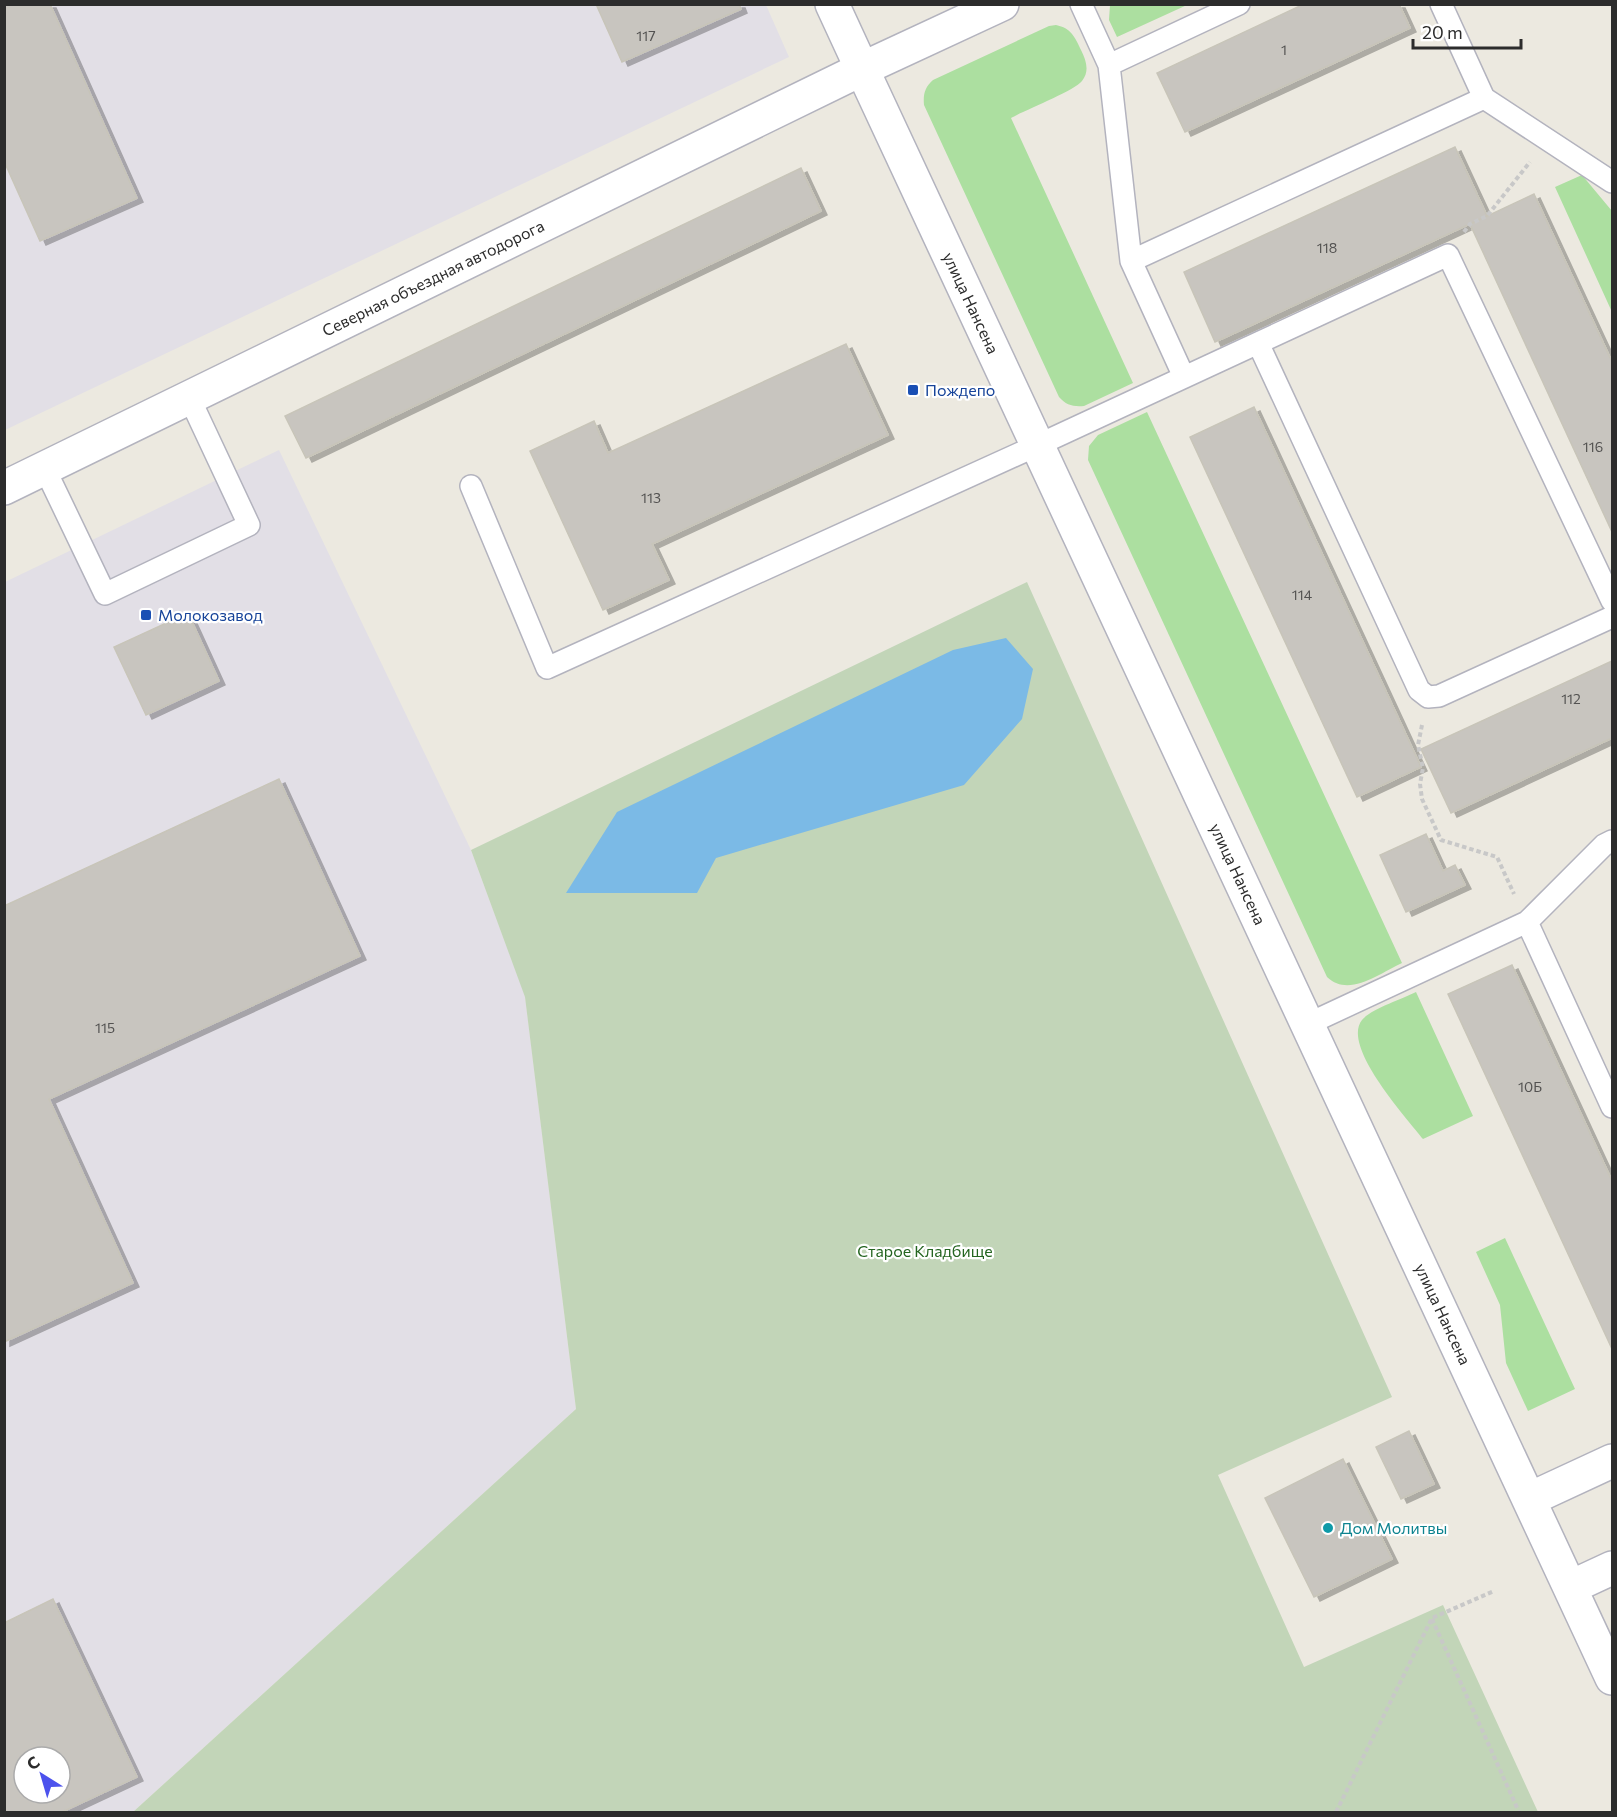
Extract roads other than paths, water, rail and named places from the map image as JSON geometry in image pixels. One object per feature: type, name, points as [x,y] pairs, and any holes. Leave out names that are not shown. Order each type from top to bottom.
[{"type":"street","name":"Северная объездная автодорога","points":[[4,488],[862,69],[1002,4]]},
{"type":"street","name":"улица Нансена","points":[[842,10],[862,69],[1612,1678]]},
{"type":"street","points":[[1530,1499],[1612,1461]]},
{"type":"street","points":[[1570,1587],[1612,1568]]},
{"type":"lane","points":[[1081,4],[1109,64],[1131,261],[1185,377]]},
{"type":"lane","points":[[1109,64],[1239,4]]},
{"type":"lane","points":[[1440,4],[1484,98],[1612,182]]},
{"type":"lane","points":[[1131,261],[1484,98]]},
{"type":"lane","points":[[471,486],[547,668],[1038,445],[1448,255],[1612,601]]},
{"type":"lane","points":[[1258,343],[1419,690],[1428,698],[1439,696],[1612,617]]},
{"type":"lane","points":[[45,469],[105,594],[249,525],[189,397]]},
{"type":"lane","points":[[1308,1024],[1527,922],[1604,845],[1612,841]]},
{"type":"lane","points":[[1527,922],[1612,1107]]},
{"type":"water","points":[[1006,638],[1033,669],[1022,719],[964,785],[716,858],[697,893],[566,893],[617,812],[953,650]]},
{"type":"place","name":"Пождепо","points":[[913,390]]},
{"type":"place","name":"Молокозавод","points":[[146,615]]},
{"type":"place","name":"Дом Молитвы","points":[[1328,1528]]},
{"type":"park label","name":"Старое Кладбище","points":[[925,1251]]}]
